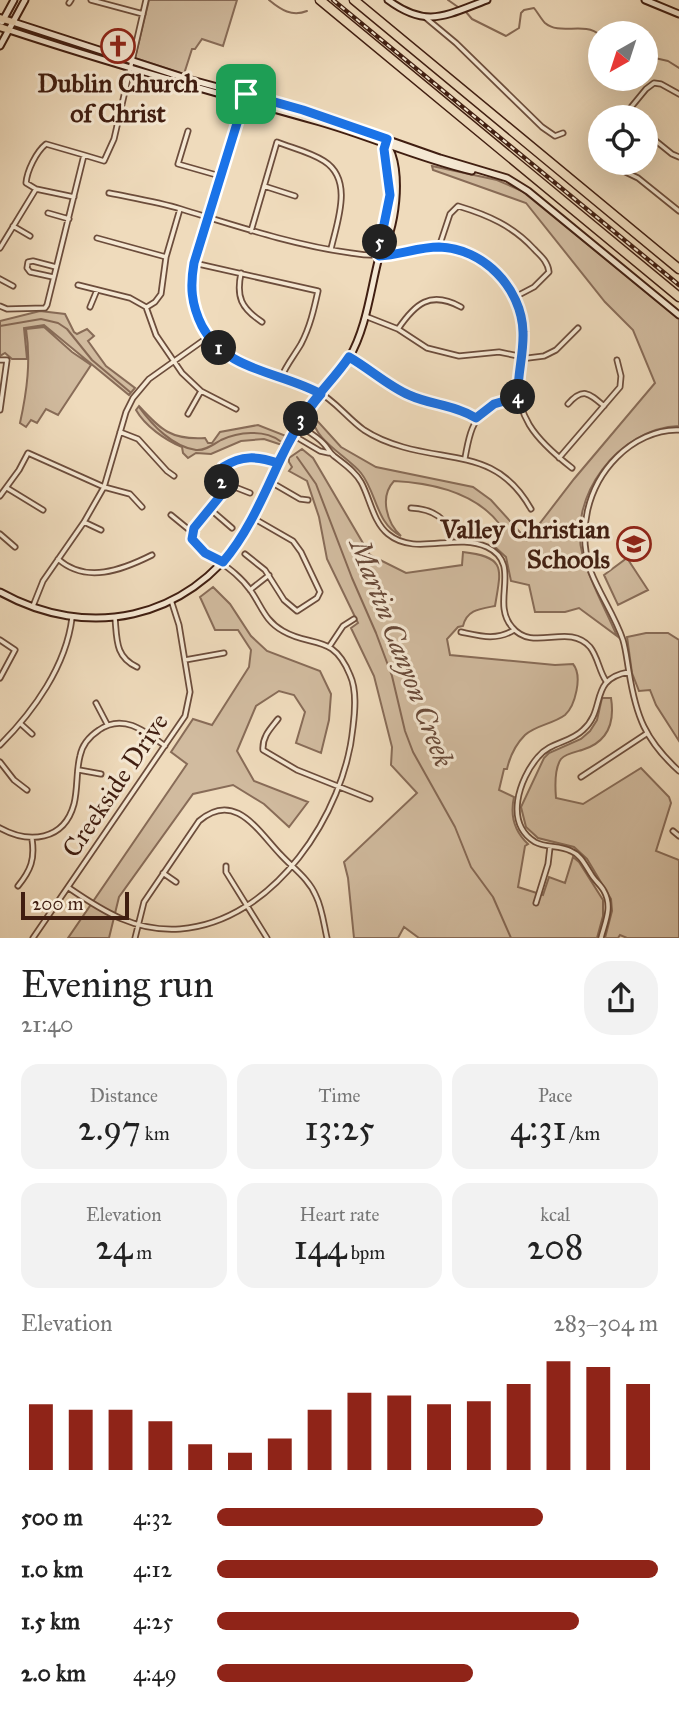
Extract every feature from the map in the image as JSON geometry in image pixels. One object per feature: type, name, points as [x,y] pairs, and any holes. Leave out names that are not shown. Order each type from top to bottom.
[{"type":"highway","points":[[312,0],[354,29]]},
{"type":"highway","points":[[320,0],[679,297]]},
{"type":"highway","points":[[354,0],[679,268]]},
{"type":"main road","points":[[1,23],[13,22]]},
{"type":"main road","points":[[1,23],[9,30]]},
{"type":"street","points":[[1,23],[14,0]]},
{"type":"street","points":[[0,46],[26,0]]},
{"type":"street","points":[[91,0],[143,14]]},
{"type":"street","points":[[114,7],[115,0]]},
{"type":"street","points":[[74,197],[36,189],[26,183],[26,177],[41,148],[46,144],[104,161],[114,139],[146,0]]},
{"type":"street","points":[[388,0],[409,14],[426,18],[446,15],[488,0]]},
{"type":"street","points":[[645,0],[679,14]]},
{"type":"street","points":[[426,18],[456,43],[542,127],[555,136],[563,133]]},
{"type":"street","points":[[13,22],[188,85],[507,178],[528,191],[679,315]]},
{"type":"street","points":[[9,30],[303,110],[387,142]]},
{"type":"street","points":[[188,85],[192,83],[202,86],[204,83]]},
{"type":"street","points":[[633,105],[654,83],[661,83],[679,94]]},
{"type":"street","points":[[246,94],[206,218],[190,285],[193,303],[208,337],[226,355],[246,366],[321,394],[338,405],[363,429],[387,442],[465,458],[498,472],[526,499],[531,509]]},
{"type":"street","points":[[188,131],[178,164],[220,176]]},
{"type":"street","points":[[251,232],[277,142],[320,158],[331,166],[339,179],[342,195],[331,249]]},
{"type":"street","points":[[0,592],[33,607],[72,618],[116,618],[142,613],[171,600],[204,582],[223,562],[245,533],[304,414],[349,357],[365,316],[390,195],[384,149],[387,142]]},
{"type":"street","points":[[658,143],[679,157]]},
{"type":"street","points":[[0,306],[7,309],[45,307],[83,155]]},
{"type":"street","points":[[632,175],[679,211]]},
{"type":"street","points":[[264,186],[295,196]]},
{"type":"street","points":[[0,247],[36,189]]},
{"type":"street","points":[[109,193],[180,209],[251,232],[331,249],[379,256],[439,247],[467,253],[482,261],[501,277],[515,298],[523,331],[517,380],[518,397],[527,423],[533,432],[572,468]]},
{"type":"street","points":[[439,247],[450,214],[458,206],[489,217],[516,232],[545,261],[549,272],[534,287],[515,298]]},
{"type":"street","points":[[146,307],[155,302],[161,294],[166,257],[180,209]]},
{"type":"street","points":[[48,213],[69,219]]},
{"type":"street","points":[[13,226],[30,236]]},
{"type":"street","points":[[97,238],[166,257]]},
{"type":"street","points":[[53,277],[30,272],[27,268],[28,262],[56,267]]},
{"type":"street","points":[[194,263],[318,291],[310,324],[281,378]]},
{"type":"street","points":[[241,273],[238,290],[241,302],[251,315],[262,322]]},
{"type":"street","points":[[0,279],[13,286]]},
{"type":"street","points":[[78,285],[130,298],[146,307],[156,335],[182,373],[201,391],[236,409]]},
{"type":"street","points":[[90,307],[97,290]]},
{"type":"street","points":[[398,329],[414,307],[422,302],[437,299],[461,307]]},
{"type":"street","points":[[365,316],[398,329],[427,348],[449,355],[470,356],[499,352],[537,358],[551,354],[578,328]]},
{"type":"street","points":[[33,607],[43,581],[84,522],[104,487],[126,412],[133,398],[149,379],[208,337]]},
{"type":"street","points":[[349,357],[408,395],[453,407],[476,418]]},
{"type":"street","points":[[0,360],[7,360],[0,410]]},
{"type":"street","points":[[559,458],[621,384],[617,360]]},
{"type":"street","points":[[188,414],[201,391]]},
{"type":"street","points":[[568,404],[577,395],[585,393],[604,406]]},
{"type":"street","points":[[465,458],[469,435],[476,418],[494,404],[518,397]]},
{"type":"street","points":[[298,425],[325,444],[331,454],[360,480],[377,520],[389,535],[409,544],[450,541],[483,545],[499,556],[506,574],[503,611],[514,630],[532,639],[568,636],[582,640],[593,651],[606,681]]},
{"type":"street","points":[[679,429],[665,430],[649,436],[620,454],[598,482],[587,510],[584,537],[588,561],[622,637],[637,715],[646,734],[664,758],[679,771]]},
{"type":"street","points":[[120,432],[138,439],[174,476]]},
{"type":"street","points":[[293,435],[320,451],[331,454]]},
{"type":"street","points":[[0,496],[28,453],[104,487],[130,494],[142,507]]},
{"type":"street","points":[[69,888],[110,915],[138,926],[166,929],[193,927],[220,919],[248,904],[291,866],[318,831],[339,788],[352,736],[352,680],[345,664],[329,647],[279,629],[263,615],[250,590],[223,562],[205,553],[192,539],[193,533],[221,495],[223,467],[236,458],[259,456],[278,463]]},
{"type":"street","points":[[269,481],[300,499],[308,499]]},
{"type":"street","points":[[222,482],[250,493]]},
{"type":"street","points":[[7,488],[43,510]]},
{"type":"street","points":[[411,508],[435,513],[449,531],[450,541]]},
{"type":"street","points":[[210,509],[232,528]]},
{"type":"street","points":[[172,515],[185,529],[193,533]]},
{"type":"street","points":[[245,555],[269,575],[284,600],[297,611],[317,598],[320,592],[293,541],[253,518]]},
{"type":"street","points":[[84,522],[101,530]]},
{"type":"street","points":[[0,534],[15,547]]},
{"type":"street","points":[[58,559],[77,572],[93,573],[132,566],[152,555]]},
{"type":"street","points":[[250,590],[269,575]]},
{"type":"street","name":"Creekside Drive","points":[[33,938],[185,716],[190,692],[186,660],[171,600]]},
{"type":"street","points":[[0,745],[21,724],[41,694],[70,638],[72,618]]},
{"type":"street","points":[[116,618],[118,650],[122,658],[136,667]]},
{"type":"street","points":[[329,647],[343,626],[354,619]]},
{"type":"street","points":[[461,632],[490,638],[501,637],[514,630]]},
{"type":"street","points":[[0,640],[17,649],[0,678]]},
{"type":"street","points":[[186,660],[224,653]]},
{"type":"street","points":[[601,938],[608,909],[606,894],[586,864],[574,852],[534,841],[521,827],[516,810],[522,787],[535,759],[542,752],[577,735],[587,726],[594,715],[600,691],[606,681],[629,672]]},
{"type":"street","points":[[96,703],[107,724]]},
{"type":"street","points":[[278,719],[262,742],[263,750],[297,770],[370,799]]},
{"type":"street","points":[[21,724],[32,734]]},
{"type":"street","points":[[0,828],[14,836],[32,839],[45,836],[68,817],[74,804],[80,756],[84,745],[94,733],[107,724],[131,724],[165,746]]},
{"type":"street","points":[[581,777],[646,734]]},
{"type":"street","points":[[0,762],[14,780],[27,790]]},
{"type":"street","points":[[79,770],[101,774]]},
{"type":"street","points":[[135,938],[144,902],[163,873],[199,821],[208,813],[219,810],[236,812],[255,824],[308,882],[317,897],[327,938]]},
{"type":"street","points":[[673,831],[679,836]]},
{"type":"street","points":[[18,886],[32,865],[32,839]]},
{"type":"street","points":[[536,903],[548,864],[550,847]]},
{"type":"street","points":[[226,866],[226,872],[267,938]]},
{"type":"street","points":[[163,873],[176,882]]},
{"type":"shaded area","points":[[149,0],[237,0],[223,46],[202,39],[195,49],[192,49],[184,74],[135,58]]},
{"type":"shaded area","points":[[432,166],[497,180],[522,191],[679,319],[679,426],[657,430],[636,439],[618,453],[602,470],[590,490],[582,512],[580,534],[583,557],[617,636],[579,608],[565,612],[535,612],[529,585],[511,581],[506,557],[495,547],[501,526],[480,505],[467,498],[438,487],[394,481],[387,495],[387,510],[392,524],[401,536],[393,531],[386,524],[361,473],[331,447],[314,424],[313,416],[341,447],[376,467],[473,487],[491,500],[527,540],[574,479],[655,383],[633,330],[605,302],[526,203],[433,170]]},
{"type":"shaded area","points":[[40,311],[65,314],[77,334],[87,329],[94,336],[88,341],[106,366],[135,388],[129,395],[44,325],[24,328],[27,359],[12,359],[5,353],[0,356],[0,321]]},
{"type":"shaded area","points":[[44,327],[91,365],[58,415],[46,409],[37,423],[31,420],[26,427],[20,423],[28,376],[26,329]]},
{"type":"shaded area","points":[[139,406],[168,432],[183,437],[205,438],[208,443],[212,443],[220,432],[258,425],[286,436],[282,445],[264,439],[241,441],[211,454],[196,453],[188,458],[182,447],[145,422],[136,410]]},
{"type":"shaded area","points":[[302,449],[313,458],[370,555],[406,573],[462,565],[463,552],[487,557],[498,567],[499,583],[495,606],[479,609],[467,617],[463,626],[458,627],[447,639],[450,655],[555,665],[573,664],[578,683],[569,711],[525,735],[514,750],[507,769],[504,769],[499,790],[514,797],[514,822],[519,834],[528,844],[525,846],[518,887],[543,895],[549,877],[565,883],[573,857],[603,900],[603,916],[597,938],[419,938],[404,927],[398,938],[354,938],[344,862],[417,793],[391,765],[392,747],[374,676],[351,628],[358,623],[327,559],[319,517],[307,481],[289,471],[292,467],[289,458]]},
{"type":"shaded area","points":[[627,558],[648,590],[618,605],[604,575]]},
{"type":"shaded area","points":[[213,587],[230,604],[251,636],[267,651],[320,671],[331,694],[329,720],[321,753],[296,743],[305,712],[294,695],[279,691],[256,706],[237,751],[254,781],[308,802],[289,827],[264,804],[233,785],[193,794],[119,897],[109,938],[68,938],[187,764],[171,752],[193,719],[212,725],[249,667],[251,650],[238,630],[215,630],[200,597]]},
{"type":"shaded area","points":[[646,633],[668,633],[679,640],[679,741],[656,705],[650,690],[639,691],[632,673],[627,637]]},
{"type":"shaded area","points":[[602,698],[611,698],[612,716],[608,730],[598,742],[561,759],[556,773],[556,798],[583,804],[641,768],[669,797],[671,803],[656,851],[679,860],[679,938],[627,938],[620,935],[618,938],[605,938],[612,911],[611,899],[587,859],[574,847],[538,838],[526,827],[521,807],[544,758],[549,753],[581,739],[590,731],[597,720]]},
{"type":"waterway","points":[[269,0],[287,11],[307,11]]},
{"type":"waterway","points":[[448,0],[458,7]]},
{"type":"waterway","points":[[466,12],[472,19],[506,36],[519,28],[521,13],[534,8],[551,27],[588,29]]},
{"type":"waterway","points":[[658,59],[679,68]]},
{"type":"waterway","name":"Martin Canyon Creek","points":[[0,326],[41,319],[58,323],[67,329],[92,360],[130,392]]},
{"type":"waterway","name":"Martin Canyon Creek","points":[[139,407],[164,434],[187,448],[203,449],[228,437],[251,433],[274,437],[280,441]]},
{"type":"waterway","name":"Martin Canyon Creek","points":[[297,457],[316,484],[376,633],[392,676],[405,731],[413,752],[455,827],[471,867],[493,897],[511,938]]},
{"type":"railway","points":[[333,0],[679,285]]},
{"type":"place","name":"Dublin Church of Christ","points":[[118,46]]},
{"type":"place","name":"Valley Christian Schools","points":[[634,544]]},
{"type":"route","points":[[246,94],[194,263],[190,285],[193,303],[208,337],[226,355],[246,366],[314,390],[321,394],[304,414],[278,463],[259,456],[236,458],[223,467],[221,495],[194,528],[192,539],[205,553],[223,562],[245,533],[304,414],[337,375],[349,357],[408,395],[463,410],[476,418],[494,404],[518,397],[517,380],[523,340],[515,298],[495,270],[482,261],[467,253],[439,247],[379,256],[390,195],[384,149],[387,139],[246,94]]}]
